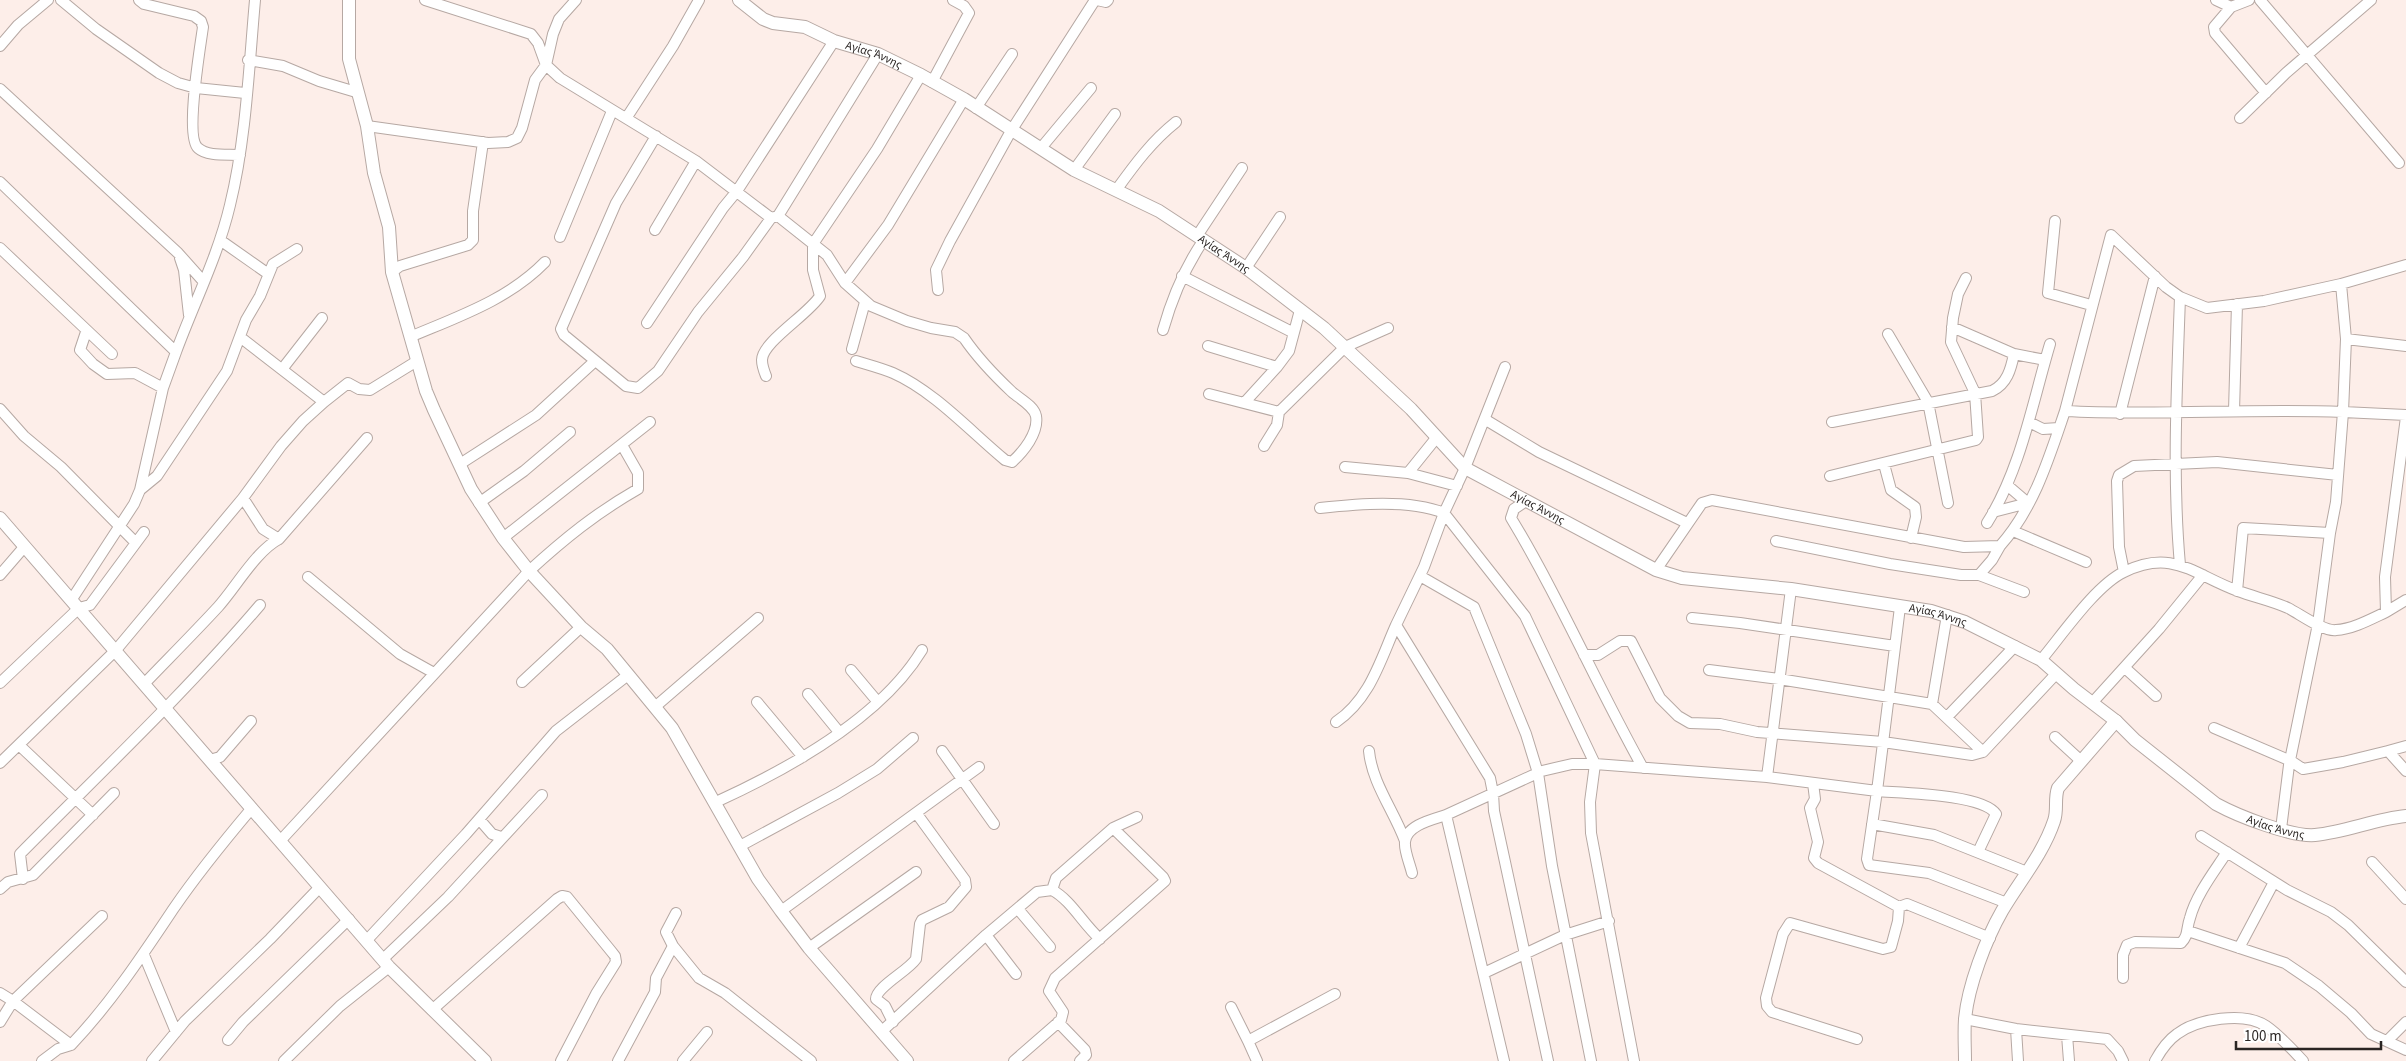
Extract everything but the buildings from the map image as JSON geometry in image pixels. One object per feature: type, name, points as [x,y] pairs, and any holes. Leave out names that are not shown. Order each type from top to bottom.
[{"type":"street","points":[[0,46],[18,26],[48,0]]},
{"type":"street","points":[[61,0],[96,29],[159,73],[178,83],[196,88],[245,92]]},
{"type":"street","points":[[139,0],[156,3],[194,16],[201,21],[203,27],[192,116],[192,135],[197,147],[203,151],[240,155]]},
{"type":"street","points":[[0,683],[75,604],[140,490],[162,388],[220,240],[230,205],[240,155],[255,0]]},
{"type":"street","points":[[349,0],[349,59],[356,92],[367,126],[374,173],[391,238],[392,272],[426,391],[479,503],[529,571],[581,628],[607,649],[656,706],[672,728],[716,802],[758,879],[781,912],[809,948],[907,1061]]},
{"type":"street","points":[[425,0],[531,34],[538,43],[546,65],[571,86],[612,111],[627,117],[696,161],[813,244],[827,255],[845,284],[865,302],[886,314],[960,334],[1036,414],[1036,423],[1030,440],[1021,454],[1012,462],[1006,460],[973,431],[912,384],[894,374],[856,361]]},
{"type":"street","points":[[367,126],[483,142],[508,142],[517,138],[522,128],[535,80],[546,65],[553,34],[559,20],[576,0]]},
{"type":"street","points":[[627,117],[673,46],[699,0]]},
{"type":"street","name":"Αγίας Άννης","points":[[738,0],[773,23],[805,27],[834,40],[878,54],[927,78],[964,99],[1074,170],[1117,189],[1159,211],[1246,268],[1345,347],[1411,409],[1466,468],[1656,570],[1682,578],[1791,589],[1947,615],[2041,660],[2116,721],[2135,740],[2216,804],[2230,811],[2281,829],[2314,835],[2387,818],[2406,816]]},
{"type":"street","points":[[766,376],[762,360],[764,351],[777,336],[808,311],[820,296],[814,270],[813,244],[927,78],[969,12],[964,6],[953,0]]},
{"type":"street","points":[[938,290],[936,277],[940,262],[1011,131],[1096,0],[1106,2],[1108,0]]},
{"type":"street","points":[[2216,0],[2231,7]]},
{"type":"street","points":[[2249,0],[2231,7],[2214,27],[2216,33],[2266,93]]},
{"type":"street","points":[[2260,0],[2399,164]]},
{"type":"street","points":[[2240,118],[2371,0]]},
{"type":"street","points":[[646,323],[723,208],[737,191],[834,40]]},
{"type":"street","points":[[656,136],[612,210],[561,329],[564,335],[626,386],[638,388],[658,371],[698,312],[775,217],[878,54]]},
{"type":"street","points":[[976,108],[1012,54]]},
{"type":"street","points":[[248,60],[284,66],[356,92]]},
{"type":"street","points":[[1041,148],[1090,88]]},
{"type":"street","points":[[0,89],[178,253],[203,281]]},
{"type":"street","points":[[845,284],[888,225],[964,99]]},
{"type":"street","points":[[560,236],[612,111]]},
{"type":"street","points":[[1074,170],[1115,114]]},
{"type":"street","points":[[1117,189],[1140,157],[1162,133],[1176,122]]},
{"type":"street","points":[[392,272],[400,266],[468,245],[473,240],[473,211],[483,142]]},
{"type":"street","points":[[655,230],[696,161]]},
{"type":"street","points":[[1163,330],[1170,304],[1200,239],[1242,168]]},
{"type":"street","points":[[0,182],[176,352]]},
{"type":"street","points":[[1246,268],[1280,217]]},
{"type":"street","points":[[2055,221],[2048,293],[2092,305]]},
{"type":"street","points":[[1978,575],[1992,560],[2000,546],[2013,531],[2044,471],[2064,411],[2111,235],[2180,297],[2207,308],[2264,301],[2341,284],[2406,265]]},
{"type":"street","points":[[220,240],[268,273]]},
{"type":"street","points":[[0,248],[86,332],[112,354]]},
{"type":"street","points":[[140,490],[157,476],[222,379],[235,353],[246,320],[260,296],[273,264],[296,249]]},
{"type":"street","points":[[178,253],[184,270],[189,316]]},
{"type":"street","points":[[410,337],[479,308],[520,283],[545,262]]},
{"type":"street","points":[[1182,276],[1292,332]]},
{"type":"street","points":[[2120,414],[2155,276]]},
{"type":"street","points":[[1830,476],[1976,440],[1978,437],[1975,393],[1952,342],[1952,327],[1958,294],[1966,278]]},
{"type":"street","points":[[2281,829],[2291,761],[2318,624],[2336,502],[2343,412],[2346,338],[2341,284]]},
{"type":"street","points":[[2180,297],[2175,412],[2177,528],[2180,565]]},
{"type":"street","points":[[852,349],[865,302]]},
{"type":"street","points":[[2234,411],[2237,304]]},
{"type":"street","points":[[1245,402],[1289,351],[1292,332],[1300,310]]},
{"type":"street","points":[[283,368],[322,318]]},
{"type":"street","points":[[1952,327],[2014,354],[2045,360]]},
{"type":"street","points":[[1264,446],[1277,425],[1279,412],[1345,347],[1388,328]]},
{"type":"street","points":[[86,332],[80,350],[93,364],[107,374],[135,373],[162,388]]},
{"type":"street","points":[[1888,334],[1928,402],[1948,503]]},
{"type":"street","points":[[240,337],[283,368],[324,402]]},
{"type":"street","points":[[2346,338],[2406,346]]},
{"type":"street","points":[[1987,523],[2007,485],[2029,422],[2050,344]]},
{"type":"street","points":[[1208,346],[1277,367]]},
{"type":"street","points":[[1832,422],[1992,391],[2003,383],[2014,354]]},
{"type":"street","points":[[0,763],[116,650],[243,498],[281,446],[303,421],[344,384],[348,383],[359,389],[370,390],[417,361]]},
{"type":"street","points":[[460,464],[536,415],[595,361]]},
{"type":"street","points":[[1336,722],[1350,713],[1364,697],[1420,576],[1444,513],[1466,468],[1486,420],[1505,367]]},
{"type":"street","points":[[1209,394],[1279,412]]},
{"type":"street","points":[[0,409],[24,436],[61,467],[136,543]]},
{"type":"street","points":[[2064,411],[2120,414],[2295,410],[2406,416],[2385,577],[2386,612]]},
{"type":"street","points":[[1486,420],[1539,452],[1687,523]]},
{"type":"street","points":[[503,538],[650,422]]},
{"type":"street","points":[[2029,422],[2043,429],[2059,428]]},
{"type":"street","points":[[479,503],[524,471],[570,432]]},
{"type":"street","points":[[1408,473],[1437,437]]},
{"type":"street","points":[[144,684],[218,606],[272,542],[279,539],[367,438]]},
{"type":"street","points":[[281,840],[529,571],[579,526],[638,489],[638,473],[622,446]]},
{"type":"street","points":[[2124,572],[2118,531],[2117,481],[2119,475],[2134,466],[2238,463],[2338,475]]},
{"type":"street","points":[[1884,464],[1891,490],[1915,507],[1916,517],[1911,538]]},
{"type":"street","points":[[1345,467],[1408,473],[1457,486]]},
{"type":"street","points":[[2007,485],[2028,503]]},
{"type":"street","points":[[243,498],[263,529],[279,539]]},
{"type":"street","points":[[1656,570],[1702,503],[1712,500],[1964,547],[2000,546]]},
{"type":"street","points":[[1526,501],[1514,508],[1512,518],[1531,551],[1610,709],[1644,768]]},
{"type":"street","points":[[1993,512],[2028,503]]},
{"type":"street","points":[[1320,508],[1404,505],[1430,507],[1444,513],[1525,616],[1595,764],[1590,802],[1591,833],[1634,1061]]},
{"type":"street","points":[[0,518],[386,963],[485,1061]]},
{"type":"street","points":[[2237,591],[2242,528],[2330,533]]},
{"type":"street","points":[[2013,531],[2086,562]]},
{"type":"street","points":[[75,604],[86,608],[90,605],[144,532]]},
{"type":"street","points":[[1776,541],[1890,564],[1961,575],[1978,575],[2024,592]]},
{"type":"street","points":[[0,575],[25,546]]},
{"type":"street","points":[[2041,660],[2100,590],[2124,572],[2155,561],[2180,565],[2237,591],[2286,607],[2329,630],[2337,630],[2364,623],[2406,600]]},
{"type":"street","points":[[2092,703],[2125,668],[2203,575]]},
{"type":"street","points":[[1420,576],[1474,607],[1526,734],[1538,773],[1552,866],[1591,1061]]},
{"type":"street","points":[[308,577],[400,654],[434,674]]},
{"type":"street","points":[[1767,777],[1791,589]]},
{"type":"street","points":[[23,878],[20,854],[166,710],[216,657],[260,605]]},
{"type":"street","points":[[1900,606],[1867,860],[1869,865],[1929,873],[2007,903]]},
{"type":"street","points":[[1932,704],[1947,615]]},
{"type":"street","points":[[656,706],[758,618]]},
{"type":"street","points":[[1692,618],[1895,646]]},
{"type":"street","points":[[1396,625],[1481,760],[1490,778],[1494,811],[1548,1061]]},
{"type":"street","points":[[522,682],[581,628]]},
{"type":"street","points":[[1584,655],[1598,655],[1620,641],[1629,640],[1660,698],[1678,716],[1690,723],[1720,724],[1773,732],[1883,742],[1972,755],[1983,752],[2056,674]]},
{"type":"street","points":[[1947,717],[2015,646]]},
{"type":"street","points":[[716,802],[758,783],[803,758],[839,732],[910,671],[922,650]]},
{"type":"street","points":[[2125,668],[2156,696]]},
{"type":"street","points":[[851,670],[877,701]]},
{"type":"street","points":[[1708,670],[1779,679],[1932,704],[1983,752]]},
{"type":"street","points":[[366,940],[479,819],[556,731],[628,675]]},
{"type":"street","points":[[808,694],[839,732]]},
{"type":"street","points":[[757,702],[803,758]]},
{"type":"street","points":[[210,760],[220,757],[251,721]]},
{"type":"street","points":[[1965,1061],[1965,1019],[1969,998],[1990,938],[2007,903],[2027,872],[2055,820],[2054,800],[2058,788],[2080,760],[2116,721]]},
{"type":"street","points":[[2214,728],[2291,761],[2303,769],[2343,762],[2406,746]]},
{"type":"street","points":[[2055,737],[2080,760]]},
{"type":"street","points":[[740,846],[838,793],[877,769],[913,738]]},
{"type":"street","points":[[19,745],[93,815]]},
{"type":"street","points":[[942,751],[994,824]]},
{"type":"street","points":[[1370,751],[1373,773],[1391,807],[1405,842],[1412,873]]},
{"type":"street","points":[[2388,751],[2406,771]]},
{"type":"street","points":[[1405,842],[1412,829],[1538,773],[1558,766],[1595,764],[1767,777],[1877,791],[1933,793],[1994,810],[1996,814],[1978,852]]},
{"type":"street","points":[[781,912],[979,767]]},
{"type":"street","points":[[1813,783],[1815,799],[1810,808],[1818,842],[1814,858],[1818,863],[1899,908]]},
{"type":"street","points":[[0,889],[8,882],[33,875],[114,793]]},
{"type":"street","points":[[284,1061],[386,963],[542,795]]},
{"type":"street","points":[[42,1061],[58,1048],[71,1045],[93,1022],[144,955],[209,858],[252,808]]},
{"type":"street","points":[[893,1022],[885,1006],[876,999],[878,990],[888,985],[916,959],[922,920],[950,907],[966,887],[965,880],[917,814]]},
{"type":"street","points":[[1446,815],[1504,1061]]},
{"type":"street","points":[[1052,890],[1056,878],[1114,828],[1137,817]]},
{"type":"street","points":[[479,819],[492,834],[502,837]]},
{"type":"street","points":[[1872,824],[1934,835],[2027,872]]},
{"type":"street","points":[[1016,1060],[1058,1022],[1063,1012],[1049,991],[1051,984],[1165,881],[1164,876],[1114,828]]},
{"type":"street","points":[[2201,836],[2309,903],[2331,912],[2348,925],[2406,982]]},
{"type":"street","points":[[2123,978],[2123,955],[2127,945],[2135,942],[2181,943],[2187,937],[2190,918],[2198,898],[2227,852]]},
{"type":"street","points":[[2372,862],[2406,899]]},
{"type":"street","points":[[809,948],[916,872]]},
{"type":"street","points":[[2239,948],[2274,882]]},
{"type":"street","points":[[152,1061],[176,1032],[320,887]]},
{"type":"street","points":[[881,1032],[986,935],[1037,892],[1052,890],[1063,898],[1087,928],[1100,939]]},
{"type":"street","points":[[432,1010],[557,899],[562,896],[567,897],[615,956],[616,962],[592,1002],[561,1061]]},
{"type":"street","points":[[1899,908],[1907,904],[1990,938]]},
{"type":"street","points":[[1857,1038],[1772,1012],[1767,1006],[1766,998],[1783,934],[1790,923],[1887,948],[1891,947],[1899,908]]},
{"type":"street","points":[[1018,909],[1050,946]]},
{"type":"street","points":[[676,913],[666,932],[672,946],[699,978],[725,993],[810,1061]]},
{"type":"street","points":[[0,1022],[14,1001],[102,916]]},
{"type":"street","points":[[228,1040],[243,1022],[349,919]]},
{"type":"street","points":[[1484,973],[1526,955],[1565,935],[1609,922]]},
{"type":"street","points":[[2188,931],[2285,963],[2351,1013],[2371,1034],[2388,1040],[2406,1050]]},
{"type":"street","points":[[986,935],[1016,974]]},
{"type":"street","points":[[618,1061],[655,992],[656,978],[672,946]]},
{"type":"street","points":[[144,955],[176,1032]]},
{"type":"street","points":[[0,993],[14,1001],[71,1045]]},
{"type":"street","points":[[1248,1041],[1335,994]]},
{"type":"street","points":[[1231,1007],[1256,1061]]},
{"type":"street","points":[[2155,1061],[2164,1045],[2178,1033],[2196,1024],[2230,1017],[2249,1019],[2265,1025],[2303,1061]]},
{"type":"street","points":[[1965,1019],[2016,1029],[2107,1039],[2118,1051],[2123,1061]]},
{"type":"street","points":[[1058,1022],[1085,1050],[1086,1055],[1080,1061]]},
{"type":"street","points":[[2388,1040],[2406,1022]]},
{"type":"street","points":[[2016,1029],[2018,1061]]},
{"type":"street","points":[[683,1061],[707,1032]]},
{"type":"street","points":[[2067,1035],[2069,1061]]}]
